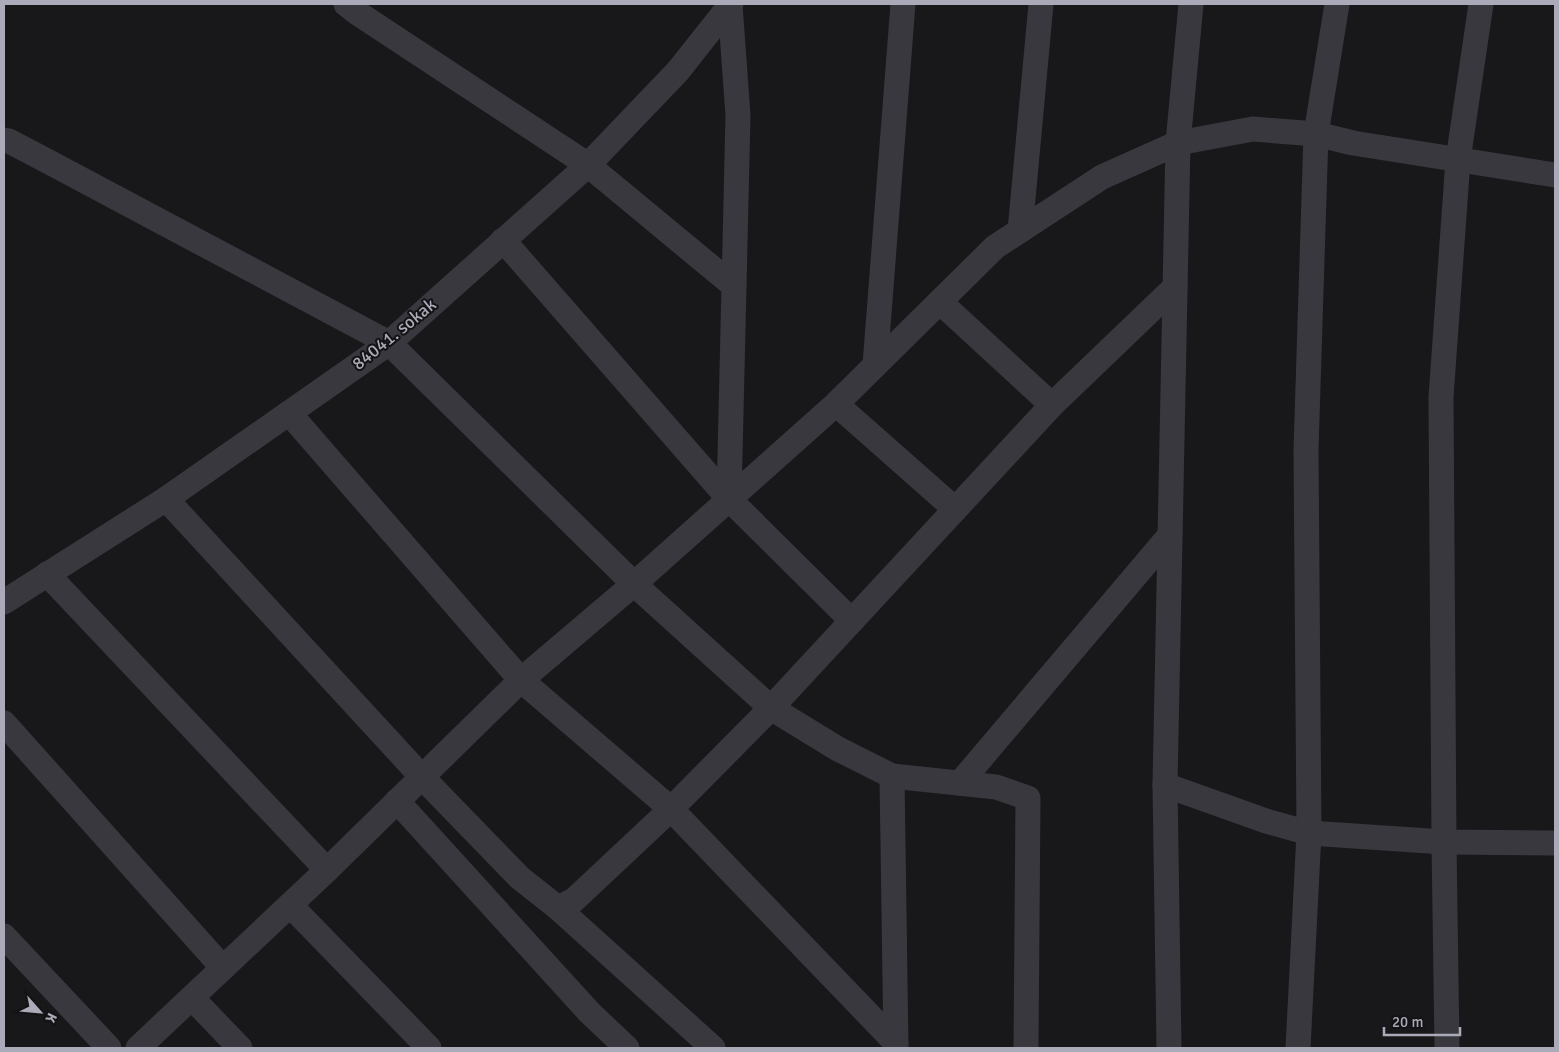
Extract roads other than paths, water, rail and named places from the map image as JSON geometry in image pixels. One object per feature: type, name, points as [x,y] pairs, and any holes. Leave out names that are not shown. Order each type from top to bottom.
[{"type":"street","points":[[346,4],[588,165],[734,286]]},
{"type":"street","points":[[876,365],[903,4]]},
{"type":"street","points":[[1020,230],[1041,4]]},
{"type":"street","points":[[1169,1048],[1165,784],[1178,143],[1191,4]]},
{"type":"street","points":[[1298,1048],[1309,833],[1306,450],[1316,134],[1337,4]]},
{"type":"street","points":[[1447,1048],[1441,397],[1458,160],[1481,4]]},
{"type":"street","points":[[729,499],[738,115],[731,5]]},
{"type":"street","name":"84041. sokak","points":[[4,602],[166,499],[389,343],[588,165],[678,71],[731,5]]},
{"type":"street","points":[[138,1048],[327,870],[521,680],[634,584],[836,404],[995,247],[1102,177],[1178,143],[1253,129],[1316,134],[1353,142],[1555,175]]},
{"type":"street","points":[[4,140],[49,162],[389,343],[634,584],[771,708],[838,749],[892,776],[996,787],[1028,798],[1026,1048]]},
{"type":"street","points":[[504,240],[729,499],[852,621]]},
{"type":"street","points":[[558,908],[574,900],[671,809],[771,708],[1052,405],[1175,287]]},
{"type":"street","points":[[940,302],[1052,405]]},
{"type":"street","points":[[836,404],[955,510]]},
{"type":"street","points":[[289,413],[521,680],[671,809],[896,1046]]},
{"type":"street","points":[[166,499],[422,777],[520,878],[558,908],[713,1048]]},
{"type":"street","points":[[960,783],[1170,535]]},
{"type":"street","points":[[47,574],[327,870]]},
{"type":"street","points":[[4,723],[223,968]]},
{"type":"street","points":[[892,776],[896,1046]]},
{"type":"street","points":[[1165,784],[1266,820],[1309,833],[1444,842],[1555,843]]},
{"type":"street","points":[[397,801],[589,1012],[627,1048]]},
{"type":"street","points":[[290,905],[429,1048]]},
{"type":"street","points":[[4,936],[109,1048]]},
{"type":"street","points":[[192,998],[240,1048]]}]
